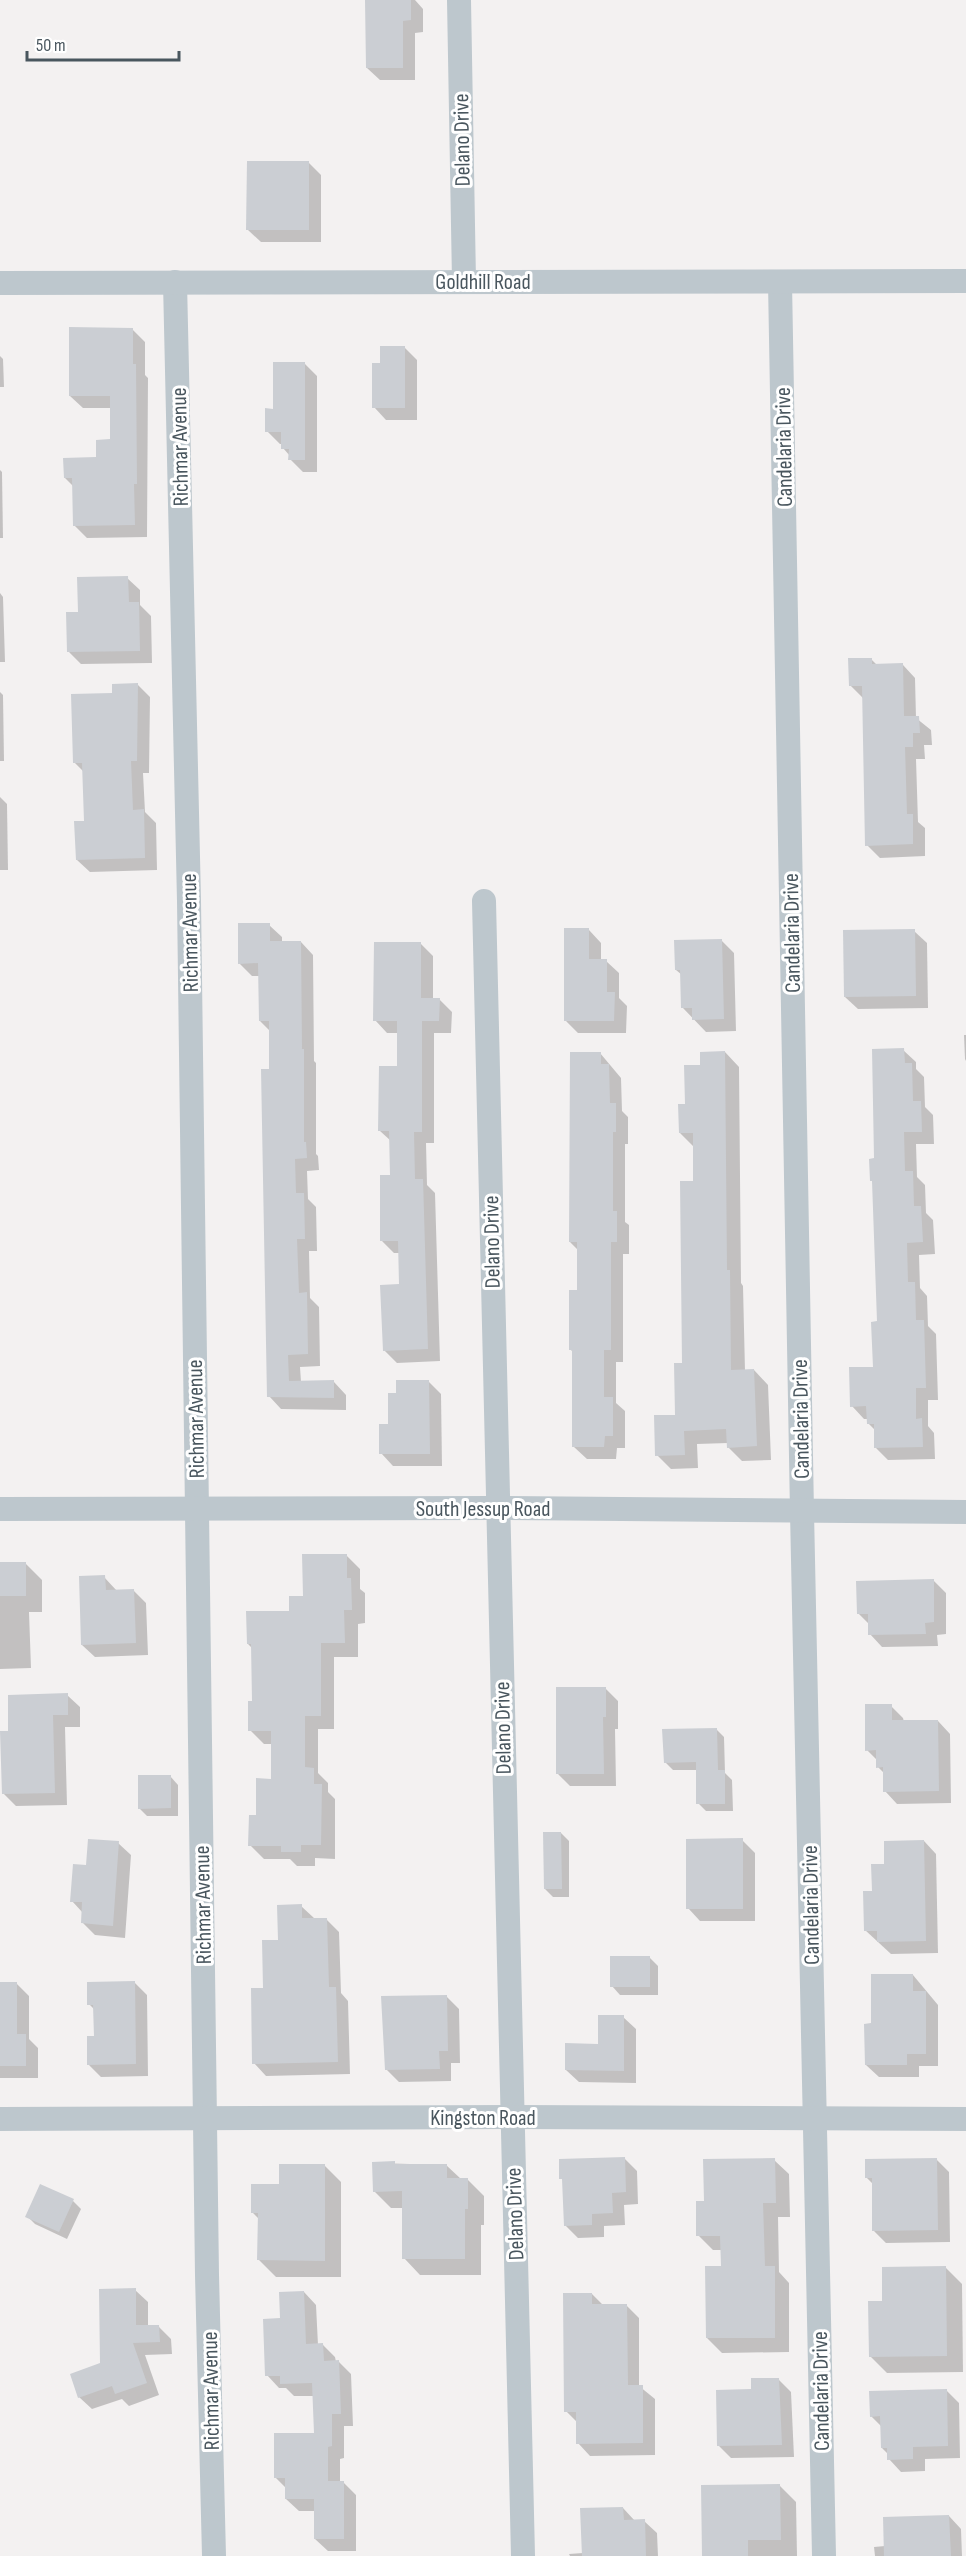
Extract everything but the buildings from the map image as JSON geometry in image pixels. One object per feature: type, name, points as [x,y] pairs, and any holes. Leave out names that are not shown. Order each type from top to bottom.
[{"type":"street","name":"Delano Drive","points":[[459,0],[464,281]]},
{"type":"street","name":"Goldhill Road","points":[[0,283],[966,281]]},
{"type":"street","name":"Richmar Avenue","points":[[176,282],[189,901],[205,2118],[214,2556]]},
{"type":"street","name":"Candelaria Drive","points":[[780,282],[814,2120],[825,2556]]},
{"type":"street","name":"Delano Drive","points":[[484,901],[523,2556]]},
{"type":"street","name":"South Jessup Road","points":[[0,1509],[497,1508],[966,1512]]},
{"type":"street","name":"Kingston Road","points":[[0,2119],[511,2117],[966,2119]]}]
